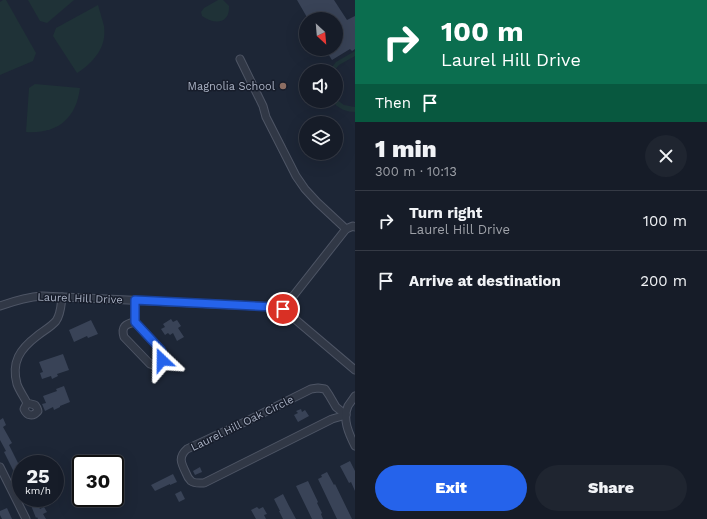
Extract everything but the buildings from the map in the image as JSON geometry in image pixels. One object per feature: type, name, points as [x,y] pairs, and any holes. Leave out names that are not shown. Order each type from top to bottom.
[{"type":"street","points":[[240,59],[263,106],[266,117],[296,176],[317,202],[346,229]]},
{"type":"street","points":[[355,227],[352,226],[346,229],[283,309],[355,370]]},
{"type":"street","name":"Laurel Hill Drive","points":[[0,306],[15,300],[42,296],[275,307],[283,309]]},
{"type":"street","points":[[27,403],[17,384],[14,369],[16,361],[21,351],[57,319],[61,309],[62,297]]},
{"type":"street","points":[[135,300],[135,322],[163,354],[162,360],[155,366],[150,364],[124,337],[123,328],[128,324],[135,322]]},
{"type":"street","name":"Laurel Hill Oak Circle","points":[[311,389],[325,389],[336,407],[346,415],[332,419],[204,483],[192,482],[181,464],[183,453],[187,449],[311,389]]},
{"type":"street","points":[[355,396],[348,407],[346,415],[350,436],[355,446]]},
{"type":"street","points":[[0,467],[3,480],[26,519]]},
{"type":"green space","points":[[6,0],[36,53],[33,61],[0,75],[0,2]]},
{"type":"green space","points":[[28,0],[74,0],[47,23],[40,21]]},
{"type":"green space","points":[[218,0],[223,0],[229,6],[229,12],[224,19],[216,22],[202,16],[201,12],[204,8]]},
{"type":"green space","points":[[98,5],[104,26],[103,41],[94,59],[77,73],[53,36],[56,28]]},
{"type":"green space","points":[[355,51],[355,56],[341,64],[334,64]]},
{"type":"green space","points":[[35,84],[80,88],[78,99],[74,108],[63,122],[56,127],[47,130],[26,132],[29,88]]},
{"type":"green space","points":[[343,104],[355,107],[355,112],[339,108],[343,108]]},
{"type":"place","name":"Magnolia School","points":[[283,86]]},
{"type":"route","points":[[162,360],[163,354],[161,350],[135,322],[135,300],[275,307],[283,309]]}]
